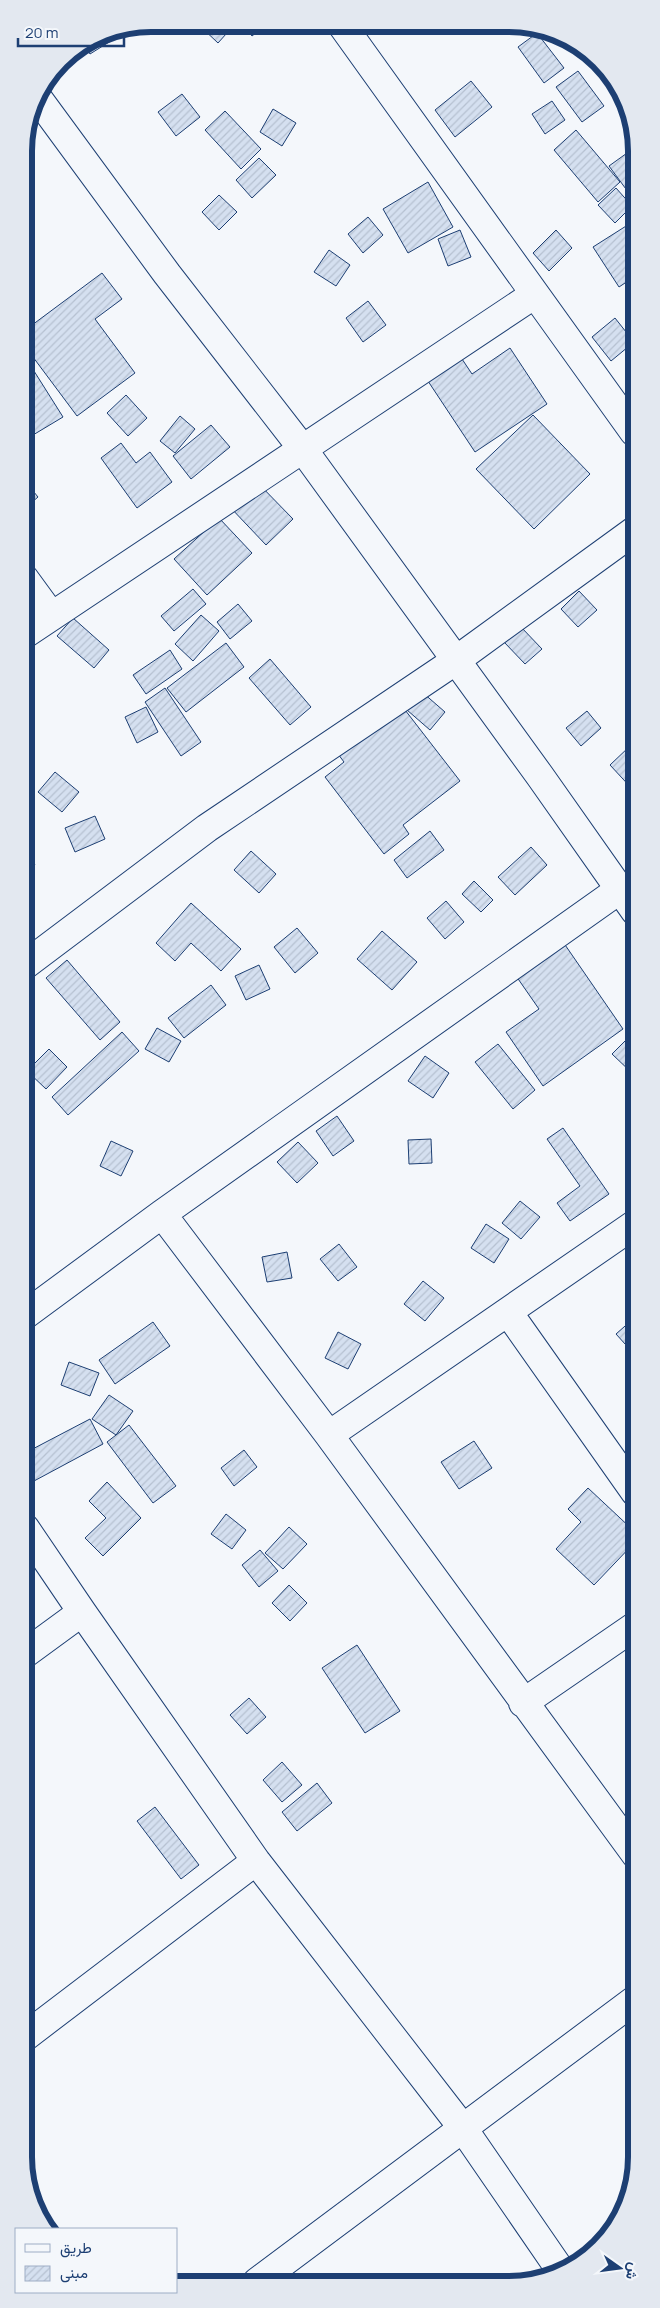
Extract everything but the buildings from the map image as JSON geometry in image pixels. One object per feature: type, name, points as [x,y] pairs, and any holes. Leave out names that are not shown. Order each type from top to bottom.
[{"type":"street","points":[[347,32],[535,294],[626,404]]},
{"type":"street","points":[[32,1310],[162,1214],[627,901],[540,776],[302,448],[167,274],[43,105]]},
{"type":"street","points":[[33,628],[535,294]]},
{"type":"street","points":[[33,959],[207,828],[455,661],[628,535]]},
{"type":"street","points":[[33,590],[51,615]]},
{"type":"street","points":[[162,1214],[330,1435],[523,1703],[627,1843]]},
{"type":"street","points":[[330,1435],[627,1229]]},
{"type":"street","points":[[508,1312],[627,1481]]},
{"type":"street","points":[[32,1537],[82,1612],[256,1861],[462,2127],[557,2265]]},
{"type":"street","points":[[32,1648],[82,1612]]},
{"type":"street","points":[[523,1703],[627,1631]]},
{"type":"street","points":[[32,2031],[256,1861]]},
{"type":"street","points":[[265,2276],[627,2006]]}]
